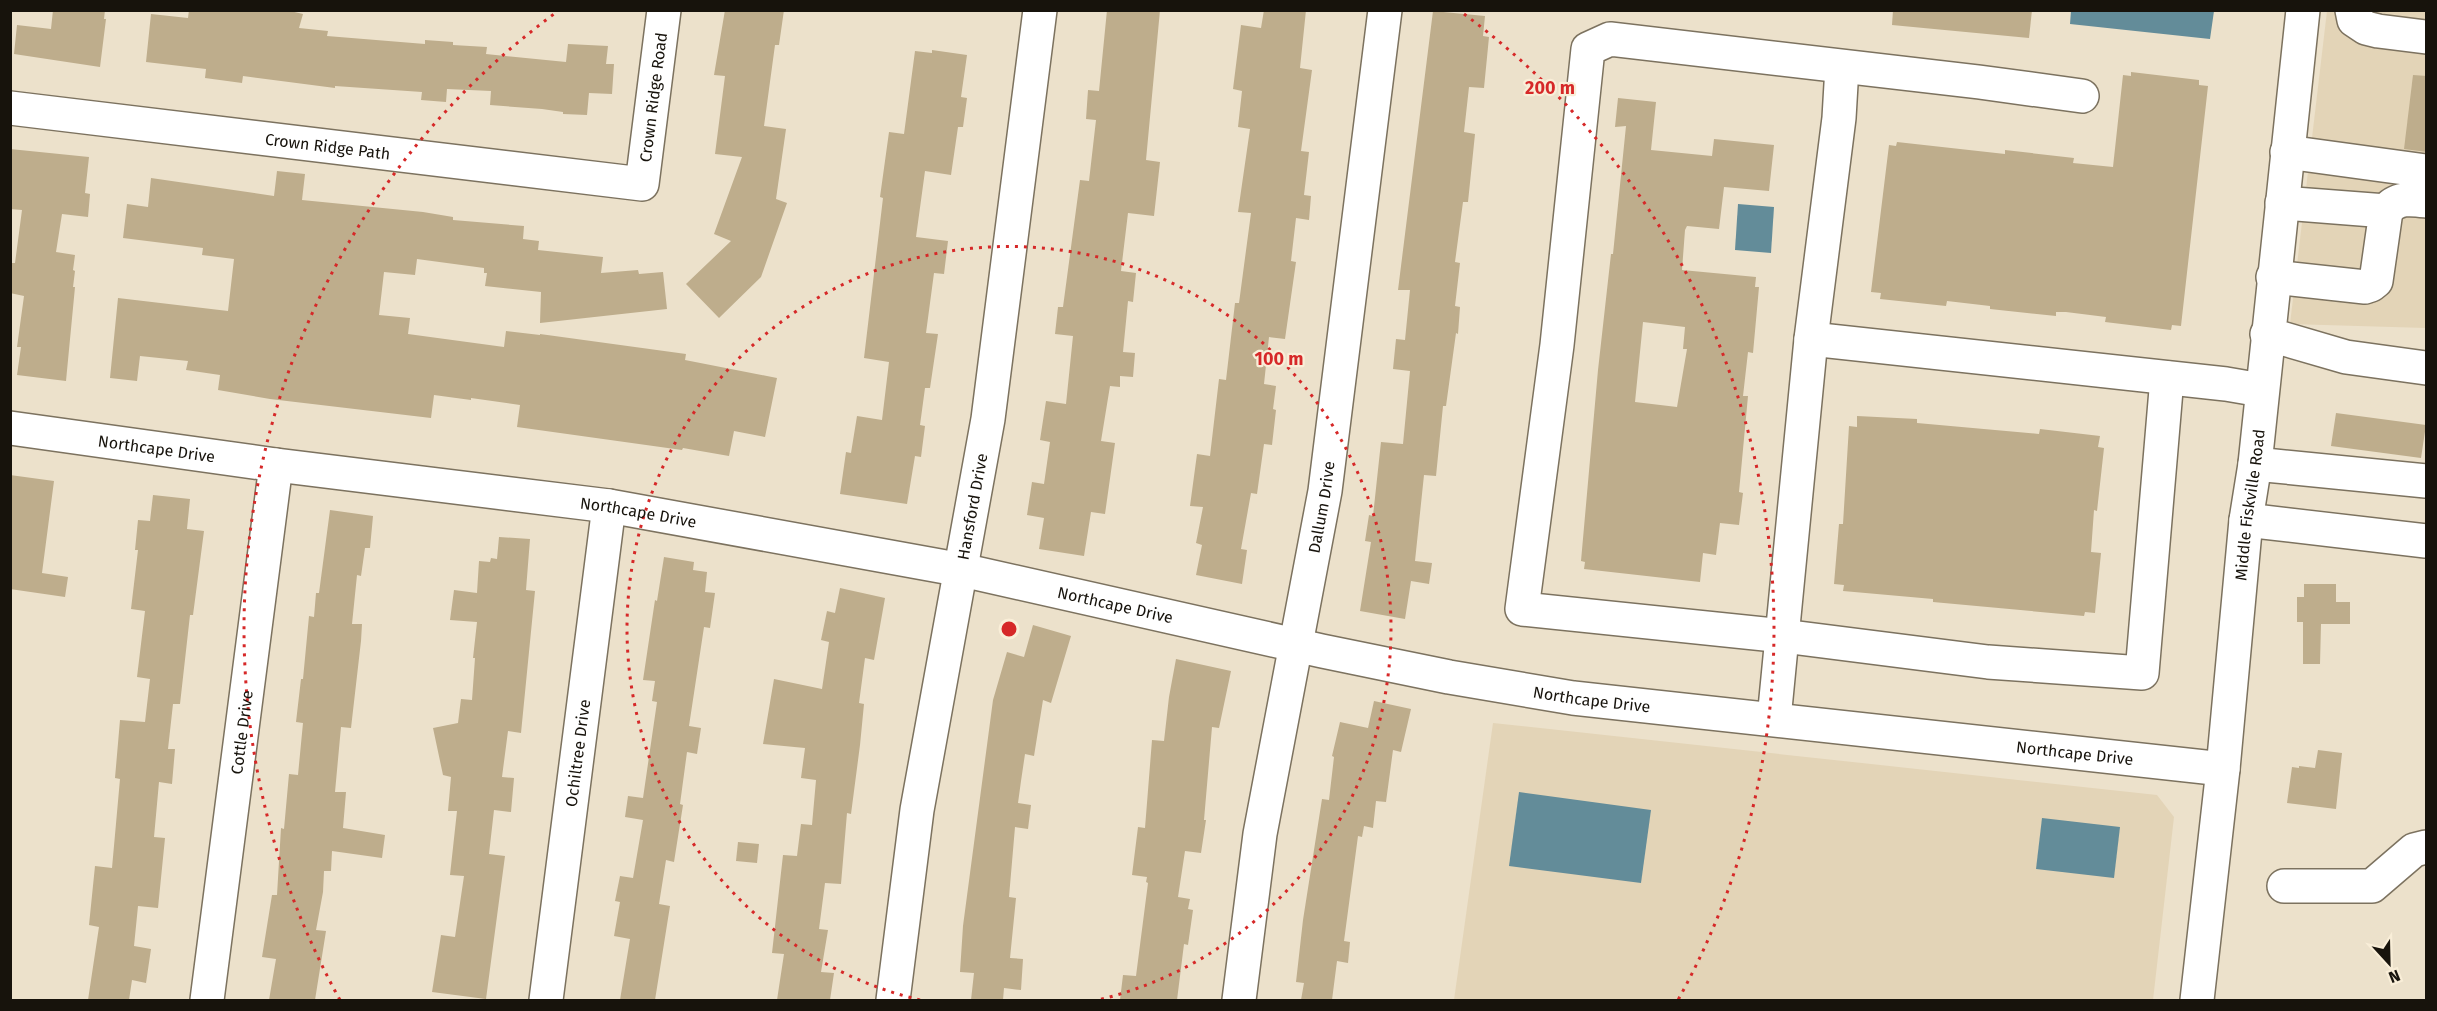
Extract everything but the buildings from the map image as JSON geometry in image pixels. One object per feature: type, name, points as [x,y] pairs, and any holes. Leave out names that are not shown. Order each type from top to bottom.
[{"type":"street","name":"Crown Ridge Road","points":[[642,184],[664,10]]},
{"type":"street","name":"Hansford Drive","points":[[892,1000],[917,810],[988,419],[1040,10]]},
{"type":"street","name":"Dallum Drive","points":[[1239,1000],[1260,834],[1325,491],[1385,10]]},
{"type":"street","name":"Middle Fiskville Road","points":[[2198,1000],[2223,769],[2246,520],[2255,464],[2261,390],[2303,10]]},
{"type":"street","points":[[2352,10],[2354,20],[2366,28],[2427,37]]},
{"type":"street","points":[[2082,96],[1610,39],[1588,49],[1557,345],[1522,609],[1783,636],[1988,662],[2142,673],[2167,378]]},
{"type":"street","points":[[1774,719],[1811,339],[1839,118],[1842,67]]},
{"type":"street","name":"Crown Ridge Path","points":[[10,108],[642,184]]},
{"type":"street","points":[[2287,152],[2427,171]]},
{"type":"street","points":[[2273,277],[2365,287],[2371,285],[2376,281],[2386,211],[2390,205],[2400,200],[2427,201]]},
{"type":"street","points":[[2282,203],[2386,211]]},
{"type":"street","points":[[2267,334],[2346,357],[2427,368]]},
{"type":"street","points":[[1811,339],[2226,384],[2261,390]]},
{"type":"street","name":"Northcape Drive","points":[[10,428],[276,465],[609,506],[962,570],[1296,646],[1449,677],[1573,698],[2223,769]]},
{"type":"street","points":[[2255,464],[2427,481]]},
{"type":"street","name":"Cottle Drive","points":[[207,1000],[276,465]]},
{"type":"street","name":"Ochiltree Drive","points":[[546,1000],[609,506]]},
{"type":"street","points":[[2246,520],[2427,541]]},
{"type":"street","points":[[2284,886],[2372,886],[2414,850],[2427,847]]},
{"type":"shaded area","points":[[2327,11],[2426,11],[2426,328],[2290,324]]},
{"type":"shaded area","points":[[1493,723],[2157,795],[2174,817],[2153,1000],[1454,1000]]},
{"type":"water","points":[[2071,10],[2214,11],[2210,39],[2070,24]]},
{"type":"water","points":[[1738,204],[1774,207],[1771,253],[1735,250]]},
{"type":"water","points":[[1519,792],[1651,810],[1641,883],[1509,866]]},
{"type":"water","points":[[2042,818],[2120,827],[2114,878],[2036,869]]}]
